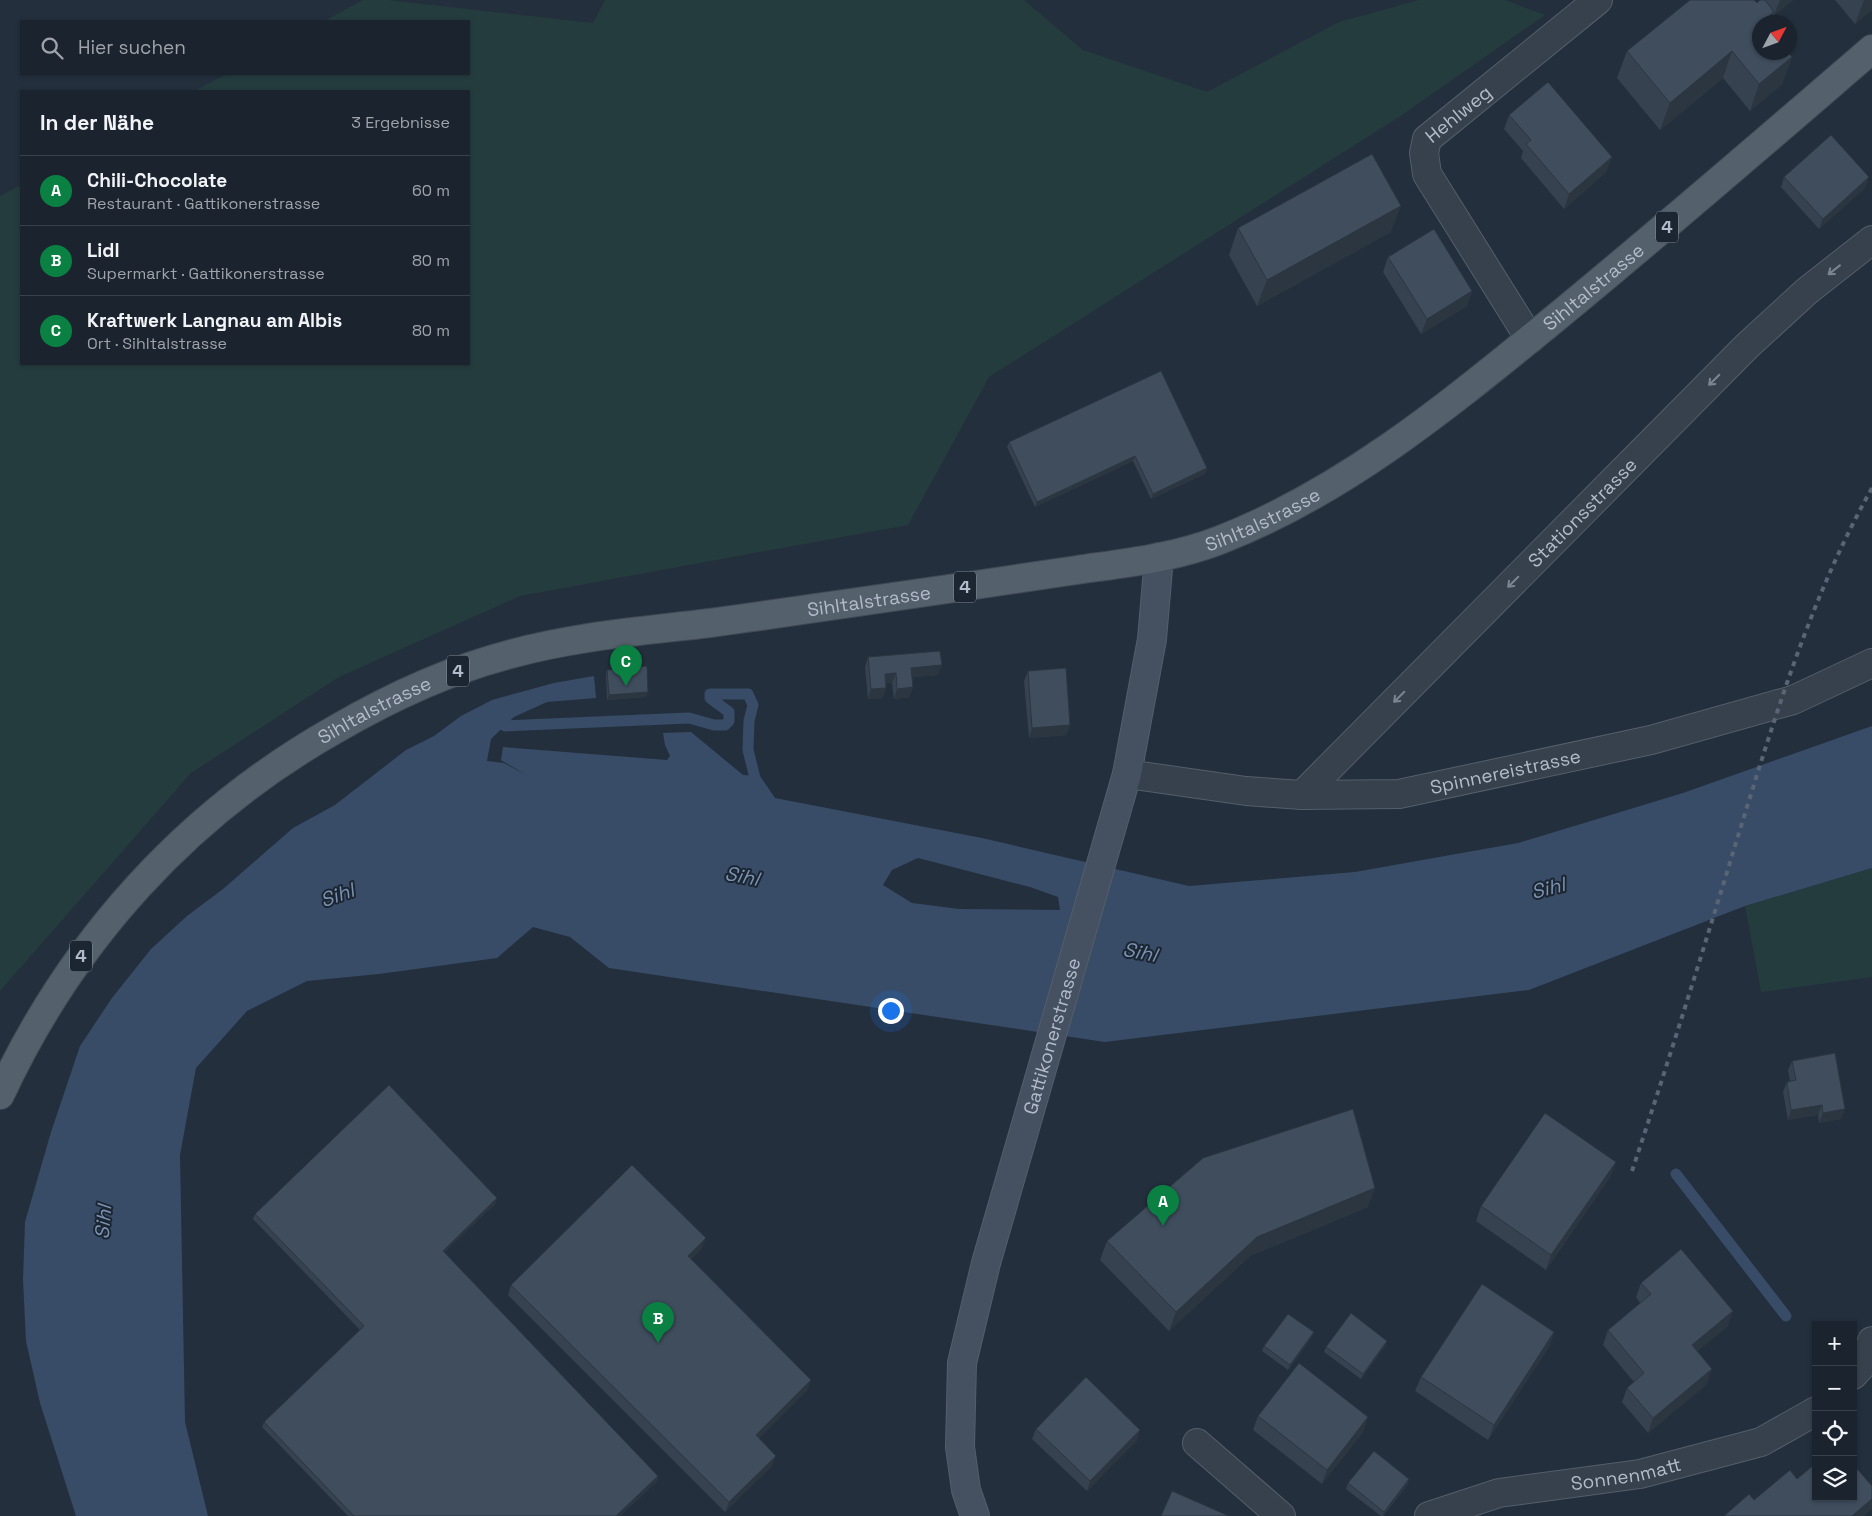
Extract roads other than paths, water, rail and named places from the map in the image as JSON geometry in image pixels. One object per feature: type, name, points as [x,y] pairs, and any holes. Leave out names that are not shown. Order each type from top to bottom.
[{"type":"main road","name":"Sihltalstrasse","points":[[0,1095],[43,1012],[71,969],[131,893],[161,861],[216,811],[282,762],[358,716],[394,698],[471,666],[513,653],[560,643],[770,615],[1159,557],[1208,544],[1262,522],[1340,480],[1418,428],[1653,239],[1872,49]]},
{"type":"main road","name":"Gattikonerstrasse","points":[[975,1516],[966,1490],[960,1447],[962,1363],[986,1263],[1127,774],[1152,639],[1159,557]]},
{"type":"street","name":"Hehlweg","points":[[1530,339],[1427,174],[1424,153],[1427,139],[1598,0]]},
{"type":"street","name":"Stationsstrasse","points":[[1302,796],[1747,346],[1807,291],[1872,240]]},
{"type":"street","name":"Spinnereistrasse","points":[[1127,774],[1246,791],[1302,796],[1399,794],[1650,740],[1793,700],[1872,663]]},
{"type":"street","points":[[1857,1371],[1865,1362],[1872,1341]]},
{"type":"street","name":"Sonnenmatt","points":[[1429,1516],[1499,1493],[1640,1474],[1761,1442],[1812,1413]]},
{"type":"street","points":[[1197,1442],[1281,1516]]},
{"type":"water","name":"Sihl","points":[[594,676],[596,698],[547,702],[514,717],[491,739],[487,761],[504,763],[528,776],[501,760],[503,747],[667,760],[670,756],[665,745],[663,733],[691,732],[743,775],[760,776],[775,798],[982,838],[1189,886],[1355,872],[1518,843],[1683,793],[1872,726],[1872,868],[1745,906],[1529,990],[1105,1042],[609,968],[570,937],[533,927],[497,958],[379,974],[307,981],[247,1011],[196,1068],[180,1155],[185,1422],[208,1516],[76,1516],[40,1403],[26,1341],[23,1280],[25,1222],[51,1132],[80,1046],[112,998],[151,949],[187,916],[223,889],[293,828],[335,805],[406,750],[434,736],[461,716],[492,700],[554,683]],"holes":[[[918,858],[1030,887],[1058,897],[1060,910],[959,909],[912,903],[883,885],[892,870]]]},
{"type":"waterway","points":[[505,726],[689,718],[714,725],[725,725],[729,721],[729,712],[710,698],[710,694],[748,694],[753,705],[749,721],[748,750],[758,790]]},
{"type":"waterway","points":[[1676,1174],[1786,1316]]},
{"type":"railway","points":[[1632,1171],[1780,703],[1830,572],[1872,488]]},
{"type":"place","name":"Kraftwerk Langnau am Albis","points":[[626,686]]},
{"type":"place","name":"Chili-Chocolate","points":[[1163,1226]]},
{"type":"place","name":"Lidl","points":[[658,1343]]}]
